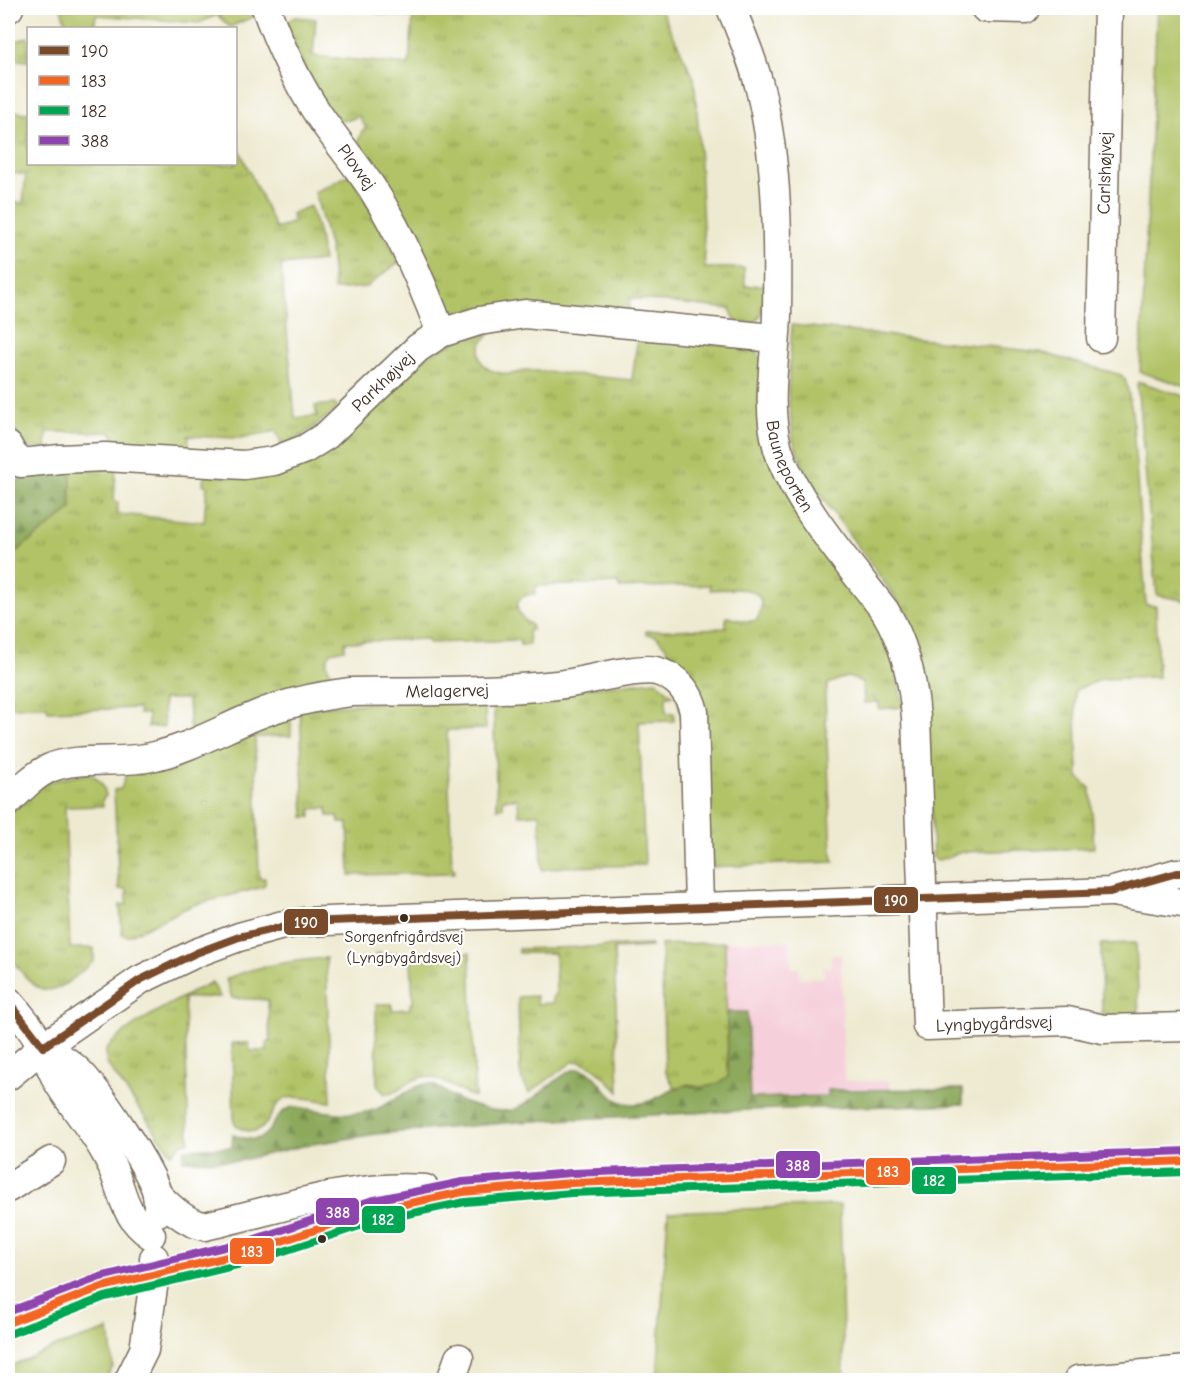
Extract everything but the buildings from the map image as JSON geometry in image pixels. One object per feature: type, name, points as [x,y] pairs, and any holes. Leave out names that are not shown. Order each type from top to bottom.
[{"type":"street","name":"Plovvej","points":[[266,8],[290,63],[317,112],[372,189],[404,243],[441,333]]},
{"type":"street","name":"Bauneporten","points":[[731,8],[753,64],[767,122],[778,221],[777,318],[774,338],[772,413],[778,448],[808,509],[885,611],[895,628],[908,663],[916,717],[922,899]]},
{"type":"street","points":[[985,8],[1025,9]]},
{"type":"street","name":"Carlshøjvej","points":[[1101,338],[1108,8]]},
{"type":"street","name":"Parkhøjvej","points":[[8,446],[21,463],[105,457],[244,465],[274,461],[305,449],[327,435],[418,348],[441,333],[479,321],[525,314],[774,338]]},
{"type":"street","name":"Melagervej","points":[[8,802],[40,773],[53,766],[68,763],[133,760],[165,754],[259,714],[321,696],[351,692],[557,685],[648,670],[658,671],[683,687],[692,703],[695,723],[699,906]]},
{"type":"street","points":[[1110,892],[1177,873],[1188,873]]},
{"type":"street","points":[[8,1076],[43,1047],[140,980],[206,949],[238,937],[304,922],[1110,892],[1188,904]]},
{"type":"street","name":"Lyngbygårdsvej","points":[[922,899],[927,1026],[1067,1022],[1103,1029],[1188,1027]]},
{"type":"street","points":[[8,1001],[43,1047],[50,1069],[113,1166],[125,1206],[138,1224],[151,1235]]},
{"type":"street","points":[[43,1047],[64,1059],[80,1072],[132,1145],[157,1194],[167,1206],[199,1226],[371,1189],[404,1187],[463,1192]]},
{"type":"street","points":[[8,1188],[51,1161]]},
{"type":"street","points":[[8,1323],[102,1287],[252,1251],[372,1211],[463,1192],[571,1183],[1188,1161]]},
{"type":"street","points":[[129,1380],[144,1350],[155,1275],[151,1235],[157,1225],[157,1194]]},
{"type":"street","points":[[1078,1380],[1188,1370]]},
{"type":"shaded area","points":[[790,940],[791,968],[799,968],[800,978],[824,978],[824,967],[831,967],[831,955],[841,955],[844,1081],[890,1081],[890,1089],[829,1090],[828,1096],[749,1098],[747,1012],[727,1012],[725,942]]},
{"type":"green space","points":[[61,8],[256,8],[253,17],[230,27],[217,15],[199,23],[96,15],[94,27],[57,27],[66,24]]},
{"type":"green space","points":[[377,8],[660,8],[694,78],[705,268],[744,268],[745,286],[765,285],[764,306],[757,319],[753,323],[736,322],[730,309],[630,298],[628,313],[449,314],[357,146],[361,133],[366,128],[359,116],[348,120],[336,118],[321,101],[307,75],[286,23],[295,17],[316,19],[313,56],[409,65],[413,17],[376,13]]},
{"type":"green space","points":[[1157,8],[1187,8],[1187,387],[1140,372]]},
{"type":"green space","points":[[27,37],[27,61],[8,59],[8,44]]},
{"type":"green space","points":[[8,111],[27,113],[27,165],[237,165],[237,144],[276,229],[294,222],[291,214],[310,206],[318,231],[323,261],[281,265],[295,418],[317,416],[315,406],[335,404],[338,408],[303,435],[282,445],[276,431],[240,438],[188,436],[190,452],[120,445],[111,432],[47,432],[46,448],[25,448],[8,419],[8,202],[23,203],[26,175],[8,172]]},
{"type":"green space","points":[[351,174],[399,262],[366,287],[334,290],[330,249],[315,192]]},
{"type":"green space","points":[[792,325],[1040,352],[1121,375],[1125,379],[1132,411],[1146,605],[1156,606],[1158,677],[1102,679],[1075,690],[1078,777],[1091,789],[1094,848],[962,852],[936,861],[933,858],[927,676],[907,617],[895,597],[816,489],[793,440],[788,392]]},
{"type":"green space","points":[[490,333],[481,345],[479,354],[481,361],[493,371],[509,374],[525,370],[632,380],[638,335],[754,348],[761,359],[760,404],[892,650],[903,707],[879,709],[879,702],[864,703],[863,684],[854,678],[842,678],[828,684],[825,696],[834,862],[710,867],[709,842],[666,647],[656,636],[646,634],[646,631],[726,628],[726,617],[745,621],[757,620],[761,608],[760,599],[748,590],[710,590],[710,585],[619,588],[619,583],[536,586],[535,594],[522,598],[518,601],[517,606],[521,616],[531,625],[532,630],[528,631],[529,645],[520,645],[520,640],[429,643],[428,639],[345,642],[345,649],[331,652],[327,659],[329,668],[337,677],[337,685],[190,733],[188,699],[163,699],[164,727],[148,727],[148,714],[139,714],[138,708],[48,711],[47,706],[8,707],[8,558],[71,510],[71,469],[116,468],[114,501],[118,502],[117,514],[204,522],[207,486],[203,484],[204,475],[248,478],[431,354],[464,337]]},
{"type":"green space","points":[[1137,383],[1187,397],[1187,601],[1157,595]]},
{"type":"green space","points":[[71,469],[71,510],[8,558],[8,488],[29,475]]},
{"type":"green space","points":[[656,681],[673,696],[666,696],[666,713],[674,713],[674,721],[639,722],[645,865],[565,867],[542,870],[540,814],[519,815],[518,799],[503,799],[503,807],[497,808],[493,697]]},
{"type":"green space","points":[[484,696],[486,729],[447,730],[452,869],[455,869],[454,873],[350,875],[348,823],[339,823],[338,816],[328,816],[327,808],[311,809],[311,817],[304,817],[300,708]]},
{"type":"green space","points":[[291,712],[291,736],[255,737],[259,878],[265,878],[265,885],[193,905],[132,934],[127,936],[122,934],[120,905],[127,904],[127,889],[119,889],[114,790],[121,789],[126,774]]},
{"type":"green space","points":[[89,773],[104,788],[106,796],[102,800],[103,806],[65,807],[70,948],[94,948],[94,961],[65,984],[49,990],[41,989],[29,981],[8,955],[8,813],[38,784]]},
{"type":"green space","points":[[725,942],[728,1077],[709,1086],[698,1087],[688,1084],[675,1089],[665,1070],[661,945]]},
{"type":"green space","points":[[1136,943],[1139,1018],[1102,1019],[1101,944]]},
{"type":"green space","points":[[651,945],[651,947],[614,949],[619,1092],[593,1067],[574,1061],[529,1093],[520,1071],[518,997],[536,996],[537,1004],[553,1003],[553,996],[556,995],[555,953],[519,953],[518,949]]},
{"type":"green space","points":[[470,953],[475,1097],[430,1077],[418,1078],[390,1094],[385,1094],[377,1085],[376,1004],[392,1004],[392,1010],[410,1009],[410,1004],[413,1003],[411,958],[377,957],[376,954]]},
{"type":"green space","points":[[326,958],[331,1102],[287,1098],[281,1101],[262,1128],[249,1131],[240,1128],[234,1122],[232,1043],[249,1043],[250,1051],[267,1051],[267,1043],[270,1042],[268,1000],[232,998],[226,979],[262,967]]},
{"type":"green space","points":[[212,982],[220,997],[184,998],[189,1142],[180,1144],[171,1153],[107,1064],[105,1053],[111,1044],[137,1024]]},
{"type":"green space","points":[[727,1012],[747,1012],[750,1098],[828,1096],[828,1090],[963,1089],[963,1104],[749,1110],[517,1122],[376,1134],[307,1145],[238,1161],[183,1160],[184,1149],[232,1147],[233,1135],[258,1139],[270,1130],[279,1116],[293,1107],[344,1114],[364,1113],[381,1107],[425,1084],[434,1085],[468,1104],[506,1111],[530,1101],[567,1073],[581,1069],[595,1077],[616,1099],[625,1103],[644,1103],[682,1086],[695,1087],[728,1077]]},
{"type":"green space","points":[[840,1205],[844,1380],[657,1380],[668,1212]]},
{"type":"green space","points":[[109,1330],[113,1367],[105,1380],[8,1380],[8,1367],[55,1347]]},
{"type":"transit line","name":"190","points":[[43,1047],[140,980],[196,953],[239,937],[304,922],[1110,892],[1177,873],[1188,873]]},
{"type":"transit line","name":"190","points":[[8,1001],[43,1047]]},
{"type":"transit line","name":"388","points":[[8,1312],[100,1277],[249,1241],[370,1201],[462,1182],[571,1173],[1188,1151]]},
{"type":"transit line","name":"183","points":[[8,1323],[102,1287],[252,1251],[372,1211],[463,1192],[571,1183],[1188,1161]]},
{"type":"transit line","name":"182","points":[[12,1333],[105,1297],[254,1261],[375,1221],[465,1202],[572,1193],[1188,1172]]},
{"type":"place","name":"Sorgenfrigårdsvej (Lyngbygårdsvej)","points":[[404,918]]}]
